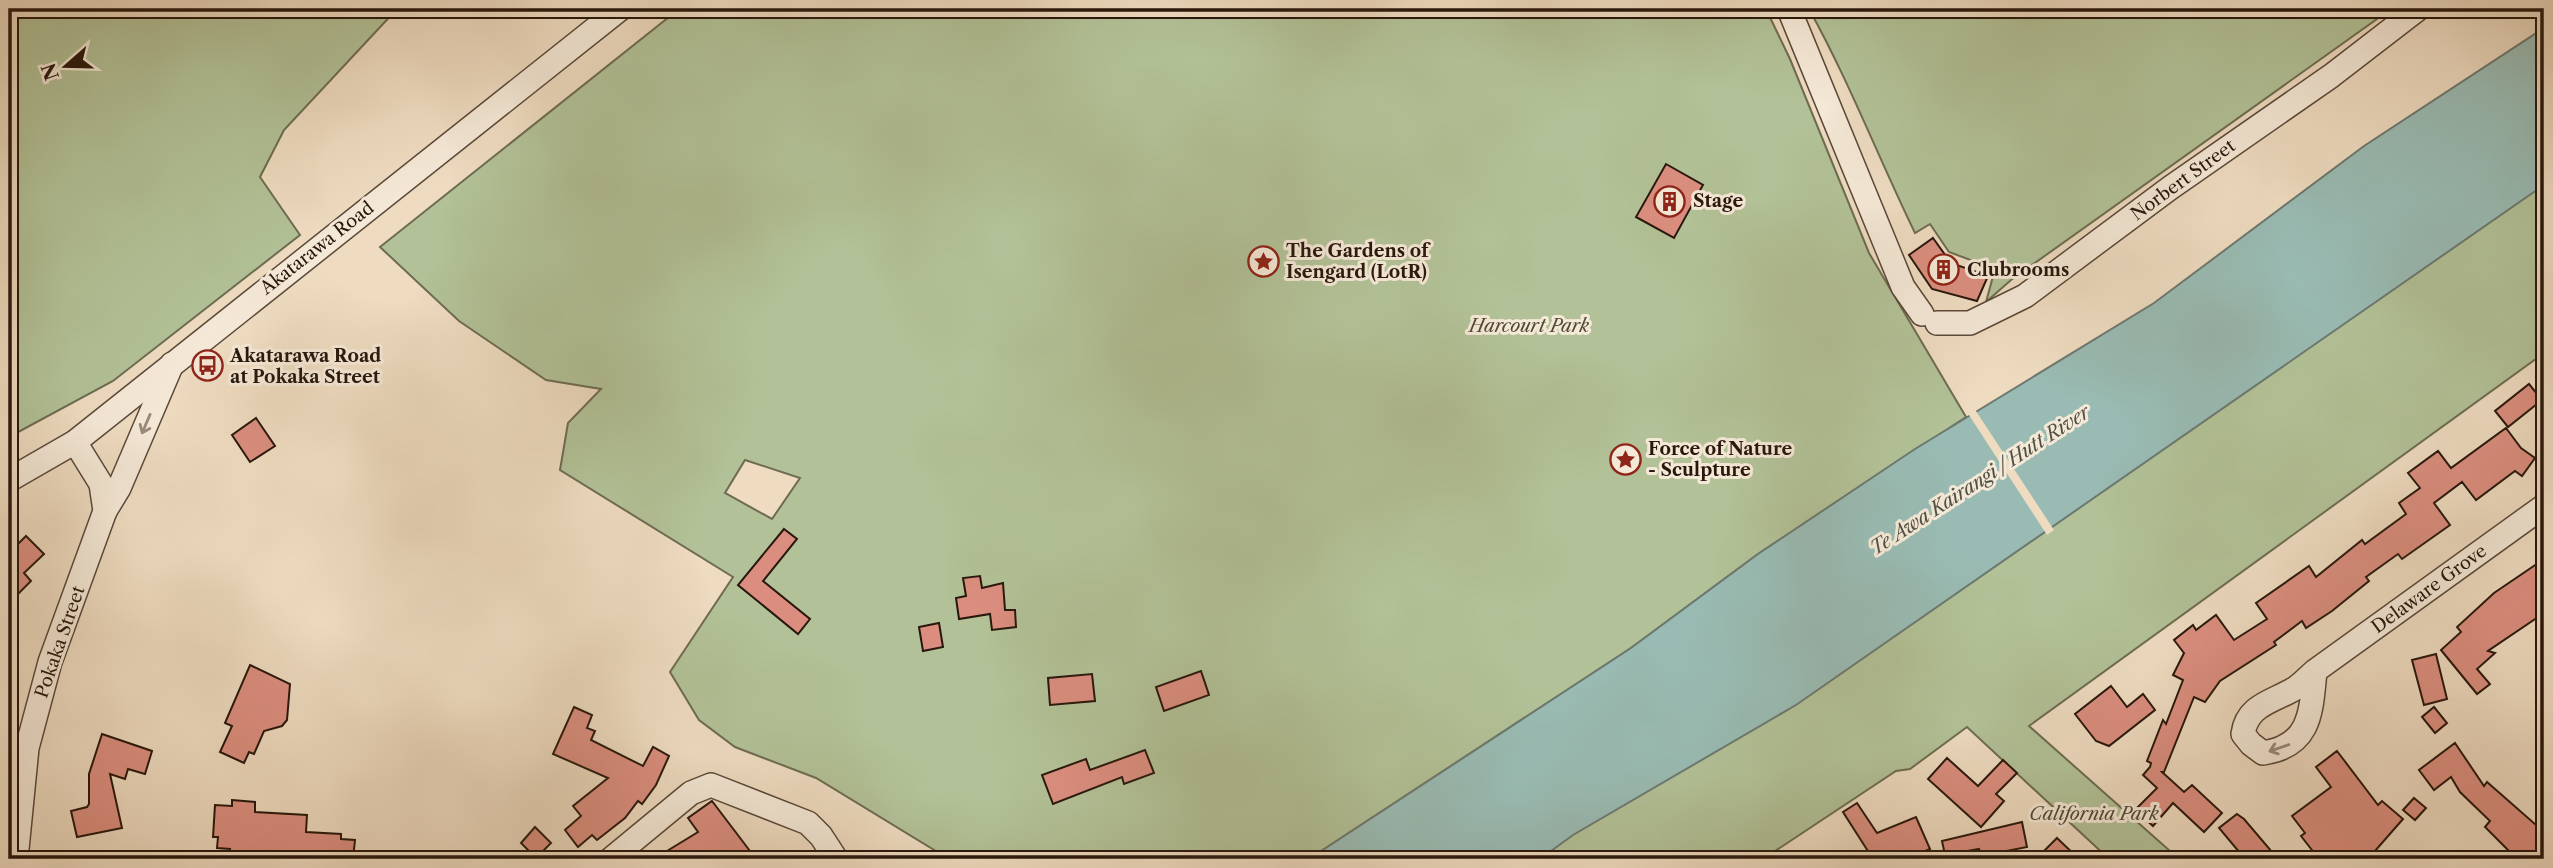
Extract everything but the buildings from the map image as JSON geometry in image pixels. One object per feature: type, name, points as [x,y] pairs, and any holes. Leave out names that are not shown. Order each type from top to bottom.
[{"type":"street","name":"Akatarawa Road","points":[[9,480],[75,442],[173,361],[620,9]]},
{"type":"street","name":"Norbert Street","points":[[1789,9],[1903,288],[1929,319],[1951,326],[1970,323],[2025,296],[2170,188],[2331,76],[2418,9]]},
{"type":"street","name":"Pokaka Street","points":[[16,859],[27,748],[50,662],[105,511],[119,488],[173,361]]},
{"type":"street","points":[[75,442],[102,484],[105,511]]},
{"type":"street","name":"Delaware Grove","points":[[2315,671],[2544,506]]},
{"type":"street","points":[[611,859],[691,793],[711,785],[808,823],[821,836],[836,859]]},
{"type":"green space","points":[[9,9],[397,9],[284,130],[260,177],[300,235],[113,381],[9,437]]},
{"type":"green space","name":"Harcourt Park","points":[[679,9],[1766,9],[1790,59],[1869,253],[1966,417],[1758,554],[1631,648],[1309,859],[949,859],[816,778],[735,747],[699,720],[670,672],[733,577],[560,470],[568,423],[601,389],[546,380],[459,321],[380,247]],"holes":[[[745,460],[800,478],[772,519],[725,493]]]},
{"type":"green space","points":[[1809,9],[2391,9],[2011,280],[1986,302],[1995,269],[1949,252],[1930,224],[1915,233]]},
{"type":"green space","name":"California Park","points":[[2544,177],[2544,353],[2029,726],[2179,859],[2109,859],[1967,727],[1910,769],[1896,771],[1763,859],[1530,859]]},
{"type":"water","name":"Te Awa Kairangi / Hutt River","points":[[2544,28],[2544,185],[1796,705],[1573,835],[1540,859],[1309,859],[1631,648],[1758,554],[1915,449],[2154,303],[2364,146]]},
{"type":"pier","points":[[1974,408],[2054,530],[2047,535],[1967,412]]},
{"type":"place","name":"Stage","points":[[1670,201]]},
{"type":"place","name":"The Gardens of Isengard (LotR)","points":[[1263,261]]},
{"type":"place","name":"Clubrooms","points":[[1944,270]]},
{"type":"place","name":"Akatarawa Road at Pokaka Street","points":[[207,366]]},
{"type":"place","name":"Force of Nature - Sculpture","points":[[1625,459]]}]
